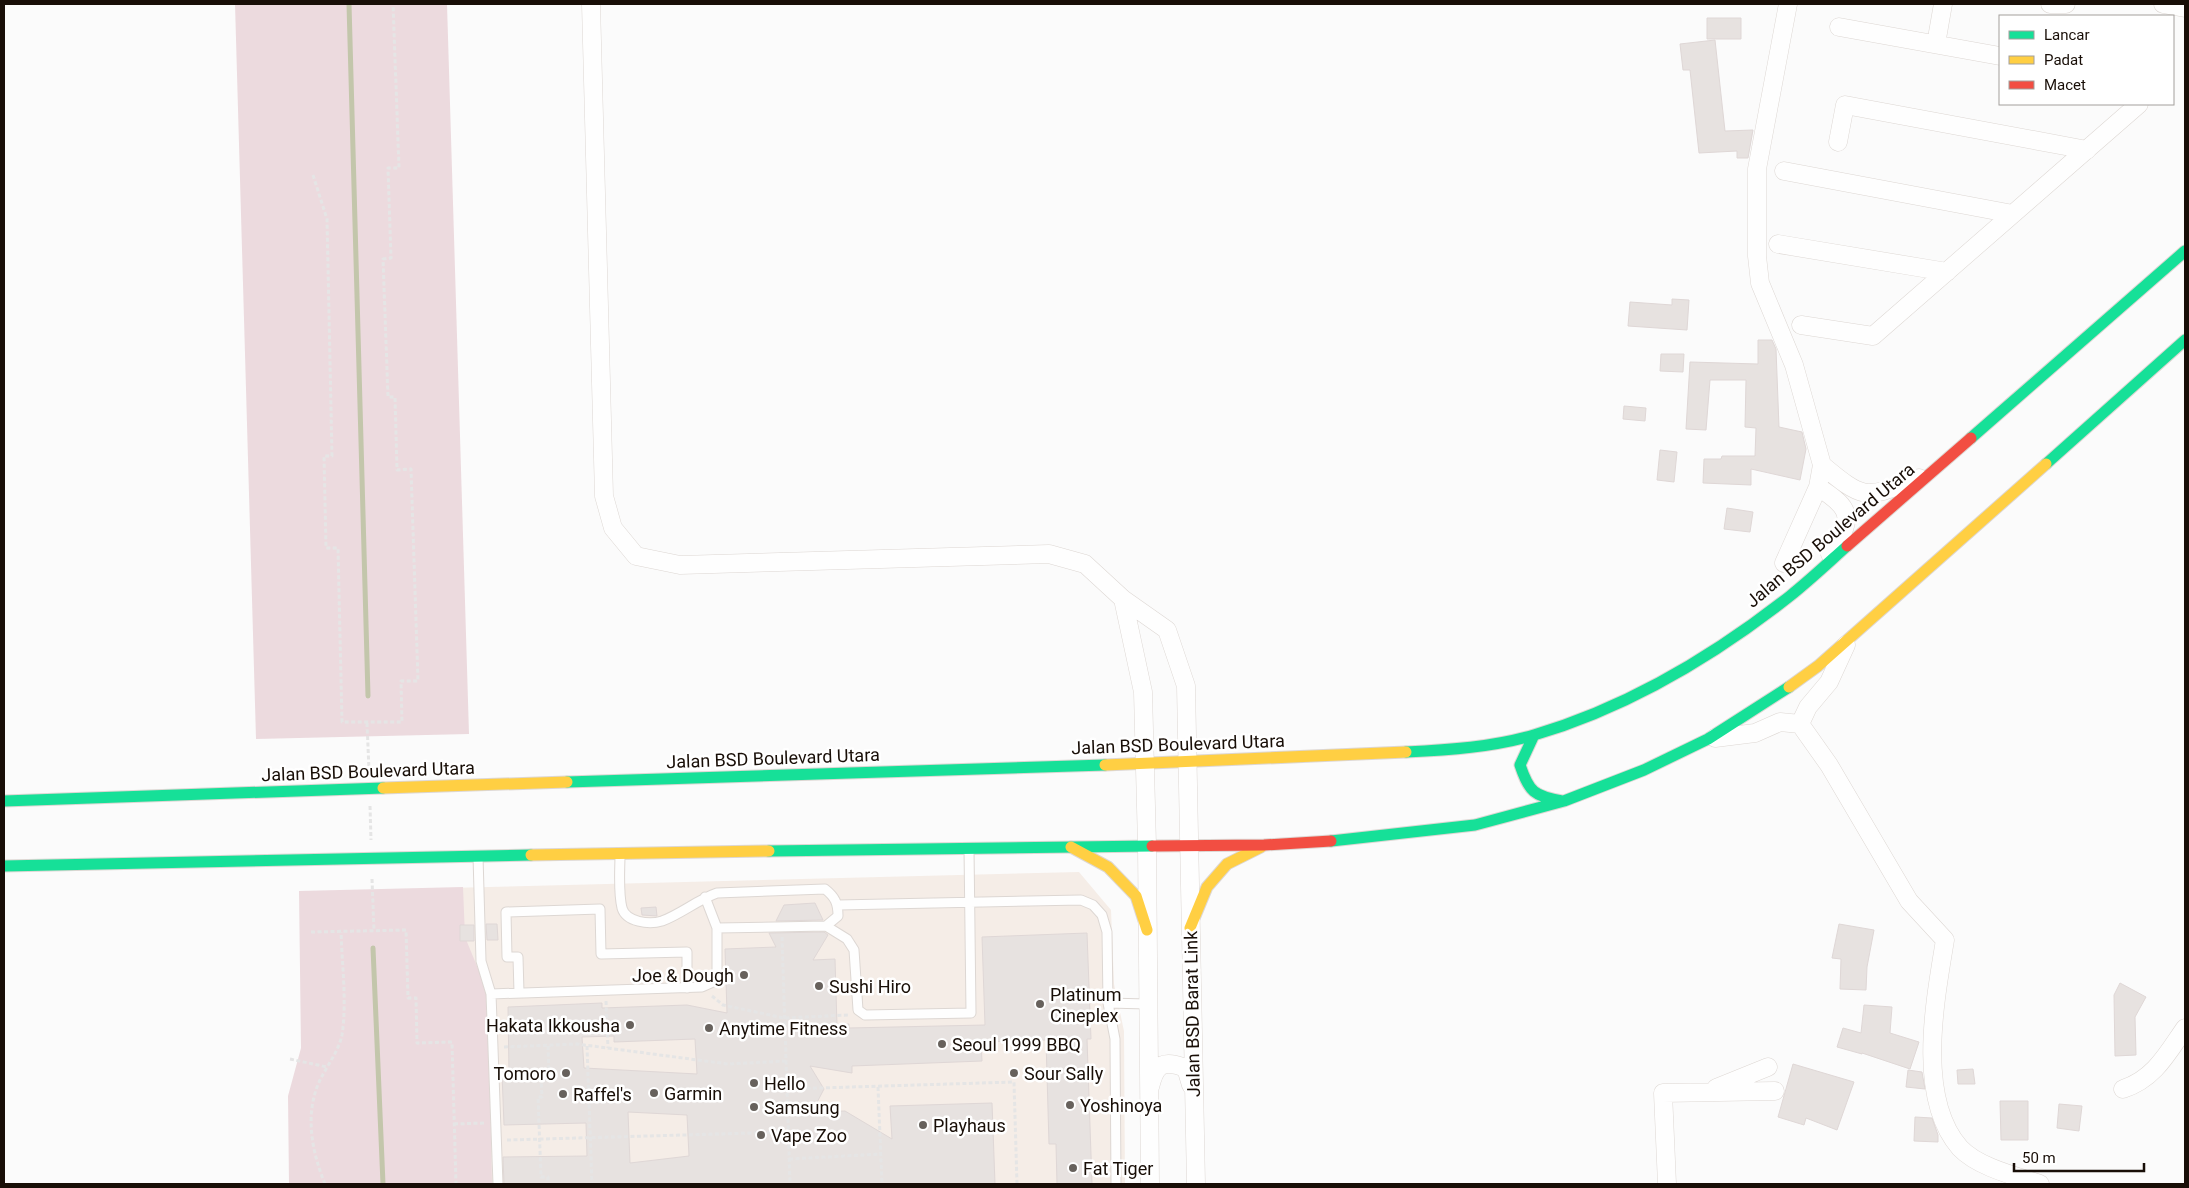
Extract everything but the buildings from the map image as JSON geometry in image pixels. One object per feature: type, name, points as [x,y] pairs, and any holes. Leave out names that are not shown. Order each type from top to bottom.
[{"type":"main road","name":"Jalan BSD Boulevard Utara","points":[[4,801],[1188,763],[1466,749],[1534,735],[1610,706],[1676,674],[1730,639],[1790,596],[2185,251]]},
{"type":"main road","points":[[4,866],[372,860],[620,853],[1264,845],[1322,842],[1475,825],[1564,801],[1644,770],[1708,739],[1764,705],[1818,666],[1848,640],[2185,340]]},
{"type":"main road","points":[[1534,735],[1520,765],[1526,785],[1535,796],[1564,801]]},
{"type":"main road","points":[[1190,928],[1207,886],[1226,864],[1264,845]]},
{"type":"main road","points":[[1068,846],[1108,867],[1136,896],[1147,930]]},
{"type":"street","name":"Jalan BSD Barat Link","points":[[591,4],[604,496],[613,528],[636,556],[680,565],[1049,554],[1086,564],[1123,599],[1167,630],[1186,686],[1196,1184]]},
{"type":"street","points":[[1784,564],[1818,487],[1822,465],[1794,365],[1760,283],[1757,256],[1757,169],[1788,4]]},
{"type":"street","points":[[1936,44],[1943,4]]},
{"type":"street","points":[[2050,4],[2066,4]]},
{"type":"street","points":[[2163,4],[2185,8]]},
{"type":"street","points":[[1839,28],[1999,56]]},
{"type":"street","points":[[1838,142],[1845,105],[2087,150]]},
{"type":"street","points":[[1801,325],[1873,336],[2138,105]]},
{"type":"street","points":[[1784,170],[2013,214]]},
{"type":"street","points":[[1778,244],[1947,272]]},
{"type":"street","points":[[1822,465],[1850,489],[1865,494],[1883,492],[1929,475]]},
{"type":"street","points":[[1818,487],[1840,501],[1847,516],[1844,532],[1818,571]]},
{"type":"street","points":[[1123,599],[1143,692],[1147,845],[1147,1097],[1150,1184]]},
{"type":"street","points":[[1800,724],[1808,706],[1829,682],[1848,640]]},
{"type":"street","points":[[1708,739],[1755,733],[1780,722],[1800,724],[1829,765],[1908,901],[1945,940],[1931,1059],[1934,1088],[1946,1127],[1961,1149],[1992,1168],[2040,1184]]},
{"type":"street","points":[[2122,1090],[2139,1084],[2154,1071],[2185,1028]]},
{"type":"street","points":[[1147,1097],[1153,1073],[1162,1064],[1172,1063],[1186,1068],[1194,1096]]},
{"type":"street","points":[[1707,1092],[1768,1067]]},
{"type":"street","points":[[1667,1184],[1663,1094],[1776,1091]]},
{"type":"lane","points":[[717,928],[826,926],[846,939],[854,950],[858,1010],[865,1015],[971,1013],[969,848]]},
{"type":"lane","points":[[620,853],[622,908],[629,918],[640,922],[660,922],[705,897],[717,893],[825,889],[833,895],[838,905],[838,916],[826,926]]},
{"type":"lane","points":[[478,856],[481,961],[492,994],[498,1184]]},
{"type":"lane","points":[[492,994],[687,988],[702,987],[712,983],[717,972],[717,928],[705,897]]},
{"type":"lane","points":[[838,905],[1081,900],[1093,905],[1102,915],[1107,932],[1108,1004],[1115,1039],[1116,1184]]},
{"type":"lane","points":[[519,994],[518,957],[507,957],[506,912],[600,910],[601,954],[686,952],[687,988]]},
{"type":"lane","points":[[1108,1004],[1147,1004]]},
{"type":"path","points":[[313,175],[327,219],[332,456],[324,456],[326,548],[338,548],[342,722],[402,722],[401,681],[418,681],[411,470],[397,470],[395,397],[388,397],[383,258],[391,258],[388,168],[398,168],[393,4]]},
{"type":"path","points":[[367,723],[374,931]]},
{"type":"path","points":[[781,927],[790,1184]]},
{"type":"path","points":[[310,932],[406,930],[408,998],[416,998],[418,1043],[452,1042],[456,1184]]},
{"type":"path","points":[[325,1184],[313,1148],[310,1127],[318,1083],[342,1038],[341,932]]},
{"type":"path","points":[[702,987],[723,1006],[784,1018],[845,1016],[858,1010]]},
{"type":"path","points":[[606,991],[608,1048]]},
{"type":"path","points":[[548,1046],[549,1078],[541,1078],[542,1097],[538,1097],[541,1177],[548,1177],[548,1184]]},
{"type":"path","points":[[494,1048],[587,1046],[728,1064],[786,1061]]},
{"type":"path","points":[[587,1046],[592,1184]]},
{"type":"path","points":[[290,1059],[327,1066]]},
{"type":"path","points":[[787,1090],[1014,1082],[1017,1184]]},
{"type":"path","points":[[878,1087],[882,1184]]},
{"type":"path","points":[[454,1124],[496,1123]]},
{"type":"path","points":[[496,1141],[788,1132]]},
{"type":"path","points":[[789,1158],[881,1154]]},
{"type":"shaded area","points":[[235,4],[447,4],[469,734],[256,739]]},
{"type":"shaded area","points":[[1079,872],[1111,910],[1114,984],[1124,1031],[1125,1184],[474,1184],[447,888]]},
{"type":"shaded area","points":[[463,887],[465,937],[488,993],[492,1184],[289,1184],[288,1096],[301,1048],[299,891]]},
{"type":"waterway","points":[[349,4],[368,696]]},
{"type":"waterway","points":[[373,948],[383,1184]]},
{"type":"traffic: fast","points":[[1971,438],[2185,251]]},
{"type":"traffic: fast","points":[[2046,464],[2185,340]]},
{"type":"traffic: fast","points":[[1406,752],[1471,747],[1518,739],[1568,724],[1636,695],[1700,659],[1761,618],[1797,590],[1847,546]]},
{"type":"traffic: fast","points":[[1331,841],[1475,825],[1564,801],[1644,770],[1708,739],[1789,687]]},
{"type":"traffic: fast","points":[[1534,735],[1520,765],[1523,774],[1530,787],[1539,795],[1562,801]]},
{"type":"traffic: fast","points":[[567,782],[1105,765]]},
{"type":"traffic: fast","points":[[4,801],[383,788]]},
{"type":"traffic: fast","points":[[769,851],[1152,846]]},
{"type":"traffic: fast","points":[[4,866],[531,855]]},
{"type":"traffic: slow","points":[[1789,687],[1818,666],[2046,464]]},
{"type":"traffic: slow","points":[[1105,765],[1406,752]]},
{"type":"traffic: slow","points":[[383,788],[567,782]]},
{"type":"traffic: slow","points":[[1071,847],[1108,867],[1136,896],[1147,930]]},
{"type":"traffic: slow","points":[[1190,928],[1207,887],[1227,864],[1261,847]]},
{"type":"traffic: slow","points":[[531,855],[769,851]]},
{"type":"traffic: jam","points":[[1847,546],[1971,438]]},
{"type":"traffic: jam","points":[[1152,846],[1264,845],[1331,841]]},
{"type":"place","name":"Joe & Dough","points":[[744,975]]},
{"type":"place","name":"Sushi Hiro","points":[[819,986]]},
{"type":"place","name":"Platinum Cineplex","points":[[1040,1004]]},
{"type":"place","name":"Hakata Ikkousha","points":[[630,1025]]},
{"type":"place","name":"Anytime Fitness","points":[[709,1028]]},
{"type":"place","name":"Seoul 1999 BBQ","points":[[942,1044]]},
{"type":"place","name":"Tomoro","points":[[566,1073]]},
{"type":"place","name":"Sour Sally","points":[[1014,1073]]},
{"type":"place","name":"Hello","points":[[754,1083]]},
{"type":"place","name":"Garmin","points":[[654,1093]]},
{"type":"place","name":"Raffel's","points":[[563,1094]]},
{"type":"place","name":"Yoshinoya","points":[[1070,1105]]},
{"type":"place","name":"Samsung","points":[[754,1107]]},
{"type":"place","name":"Playhaus","points":[[923,1125]]},
{"type":"place","name":"Vape Zoo","points":[[761,1135]]},
{"type":"place","name":"Fat Tiger","points":[[1073,1168]]}]
